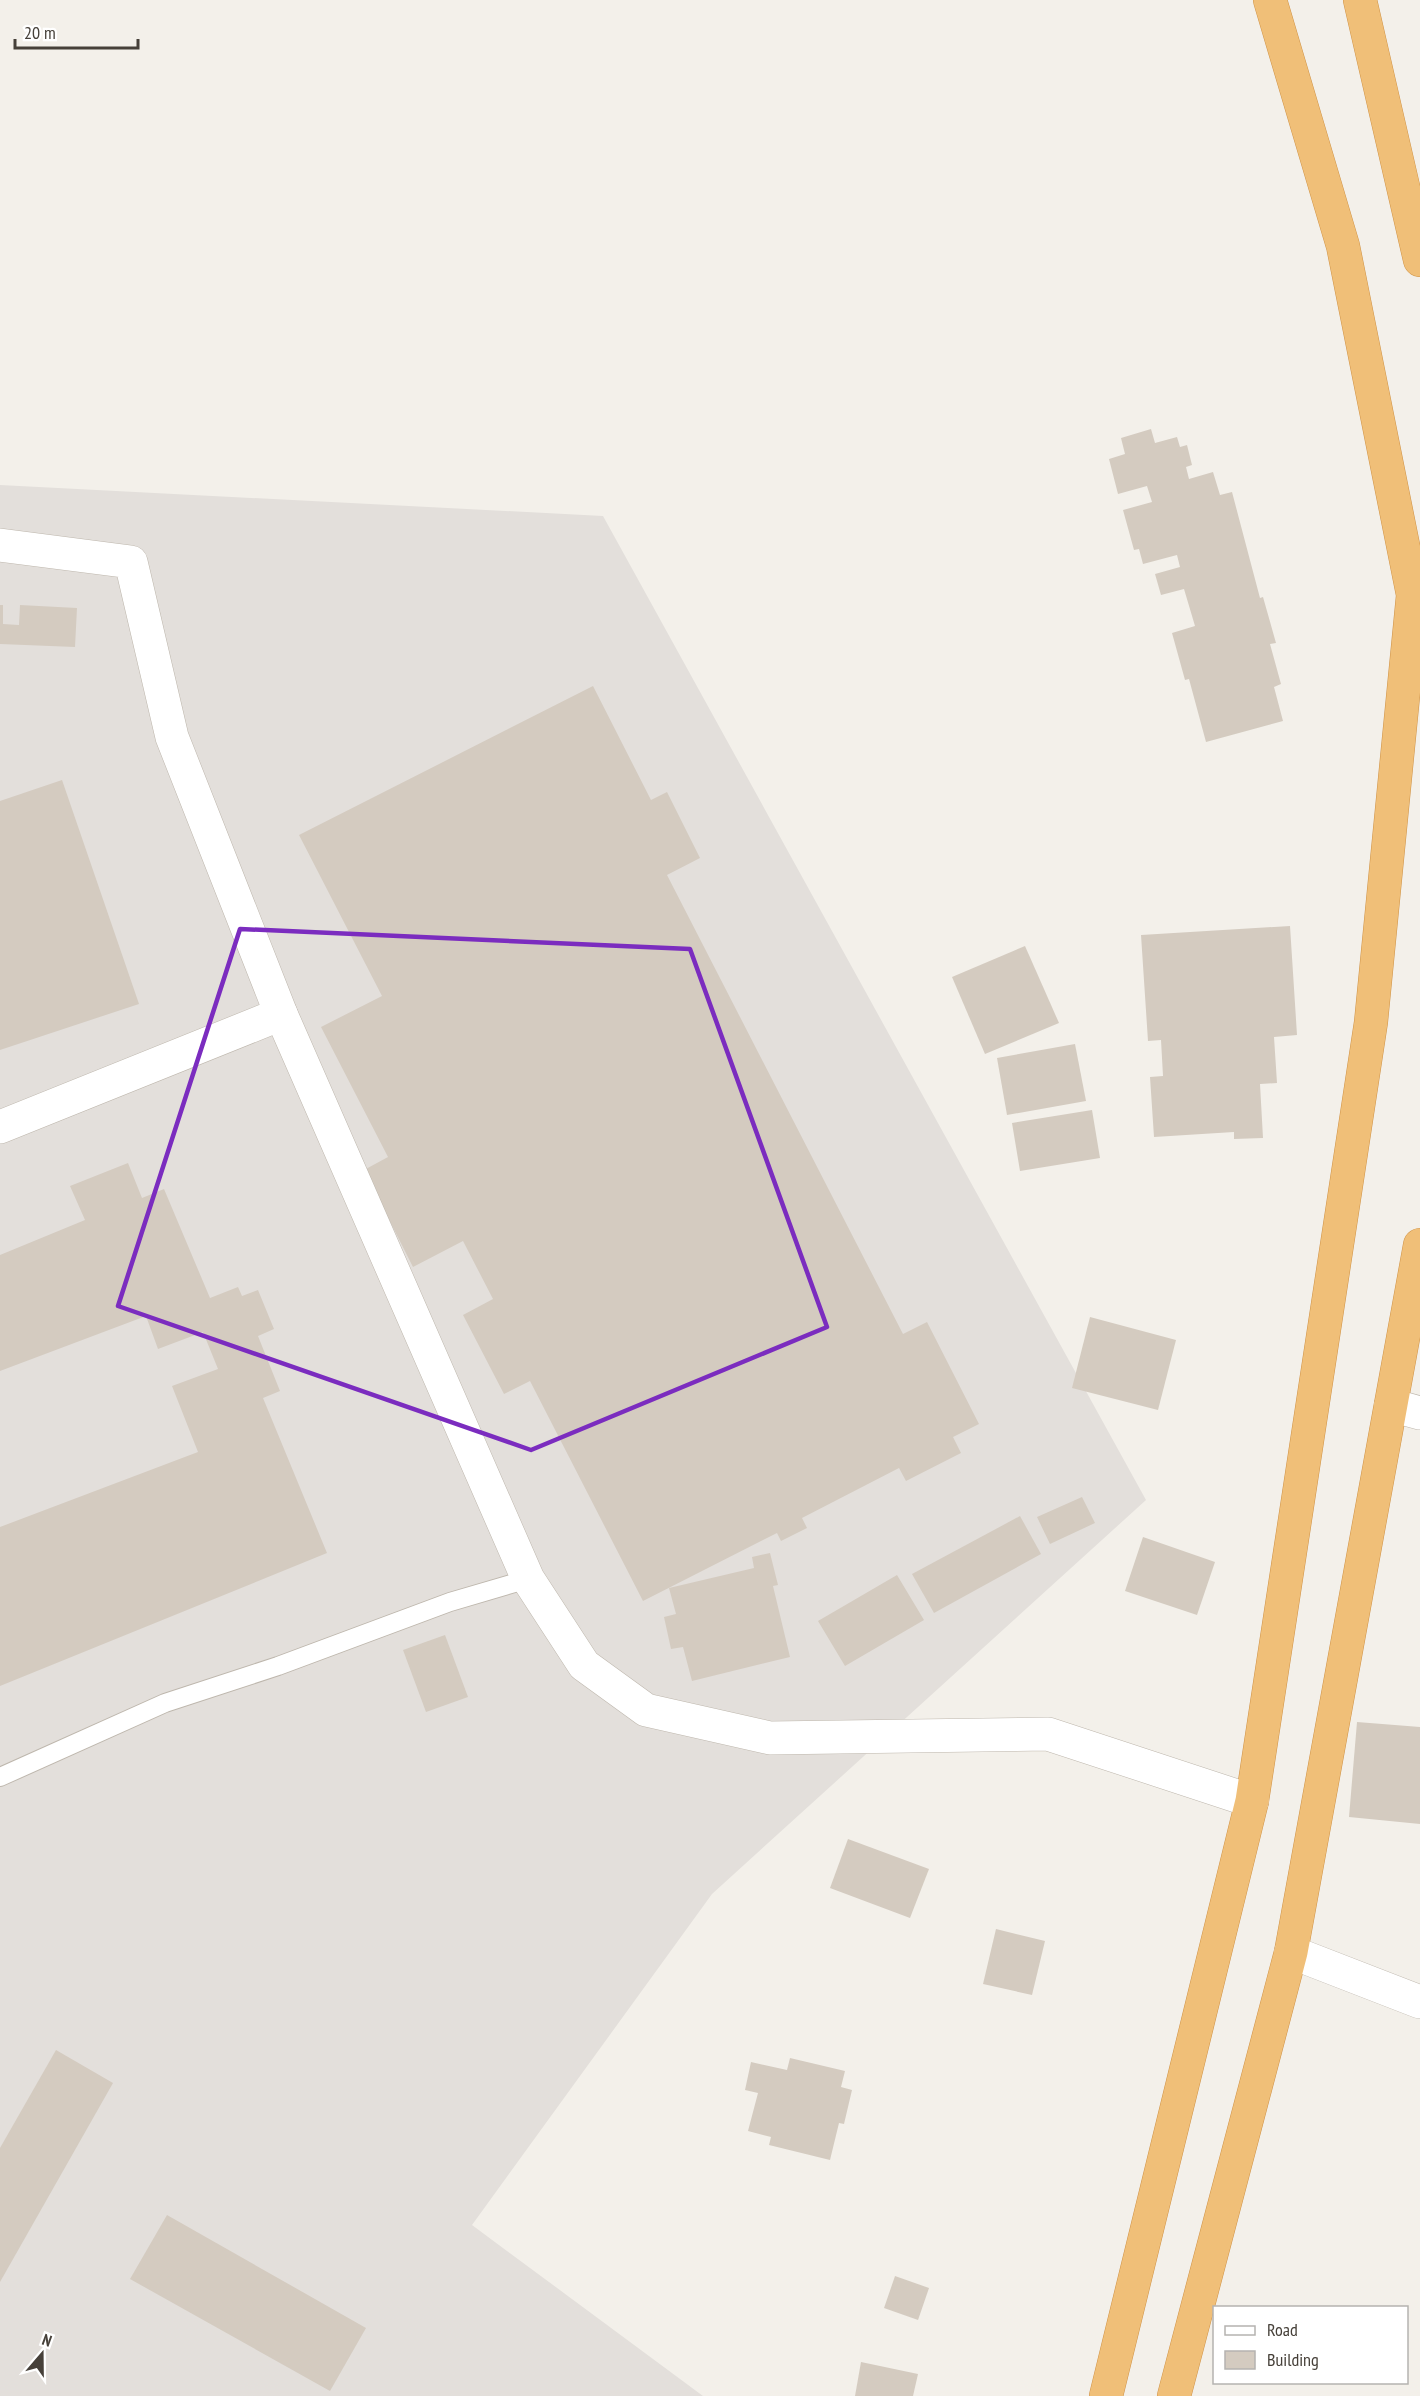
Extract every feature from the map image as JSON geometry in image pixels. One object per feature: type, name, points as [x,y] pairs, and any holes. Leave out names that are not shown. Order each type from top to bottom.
[{"type":"highway","points":[[1106,2396],[1252,1801],[1371,1022],[1413,595],[1343,246],[1270,0]]},
{"type":"highway","points":[[1360,0],[1420,260]]},
{"type":"highway","points":[[1174,2396],[1291,1952],[1406,1409],[1420,1245]]},
{"type":"street","points":[[0,545],[131,562],[172,737],[281,1014],[528,1579],[584,1665],[646,1710],[770,1738],[1048,1734],[1252,1801]]},
{"type":"street","points":[[0,1128],[281,1014]]},
{"type":"street","points":[[1291,1952],[1420,2002]]},
{"type":"lane","points":[[0,1777],[165,1703],[278,1666],[450,1602],[528,1579]]},
{"type":"highlighted area","points":[[240,929],[690,949],[827,1327],[531,1450],[118,1306]]},
{"type":"shaded area","points":[[0,485],[603,516],[1146,1500],[712,1894],[472,2225],[703,2396],[0,2396]]},
{"type":"building","points":[[1151,429],[1155,443],[1177,437],[1180,447],[1187,445],[1192,465],[1186,467],[1189,479],[1213,472],[1220,495],[1232,492],[1260,598],[1263,597],[1276,643],[1270,644],[1281,684],[1274,687],[1283,721],[1206,742],[1189,679],[1185,680],[1172,633],[1195,626],[1184,589],[1161,595],[1155,574],[1180,567],[1177,555],[1143,564],[1139,549],[1134,550],[1123,510],[1152,502],[1147,486],[1118,494],[1109,459],[1125,454],[1121,438]]},
{"type":"building","points":[[0,605],[3,605],[3,624],[19,625],[20,605],[77,608],[75,647],[0,644]]},
{"type":"building","points":[[593,686],[651,800],[667,792],[700,858],[667,875],[903,1334],[927,1322],[979,1424],[953,1437],[961,1453],[906,1481],[899,1468],[802,1518],[807,1528],[781,1541],[777,1533],[643,1601],[530,1381],[504,1394],[463,1315],[493,1299],[463,1241],[413,1267],[364,1170],[388,1157],[321,1027],[382,996],[299,835]]},
{"type":"building","points":[[62,780],[139,1004],[0,1050],[0,801]]},
{"type":"building","points":[[1290,926],[1297,1035],[1274,1037],[1277,1083],[1260,1084],[1263,1138],[1234,1139],[1234,1132],[1154,1137],[1150,1077],[1163,1076],[1161,1040],[1148,1041],[1141,935]]},
{"type":"building","points":[[1025,946],[1059,1023],[985,1054],[952,977]]},
{"type":"building","points":[[1075,1044],[1086,1101],[1007,1115],[997,1058]]},
{"type":"building","points":[[1092,1110],[1100,1158],[1020,1171],[1012,1123]]},
{"type":"building","points":[[128,1163],[142,1198],[164,1189],[210,1298],[238,1287],[242,1296],[258,1290],[274,1329],[258,1336],[280,1391],[263,1398],[327,1553],[0,1686],[0,1527],[198,1452],[172,1386],[218,1369],[203,1332],[158,1349],[146,1316],[0,1371],[0,1255],[85,1220],[70,1186]]},
{"type":"building","points":[[1090,1317],[1176,1340],[1158,1410],[1072,1388]]},
{"type":"building","points":[[1082,1497],[1095,1523],[1050,1544],[1037,1517]]},
{"type":"building","points":[[1020,1516],[1041,1554],[934,1613],[912,1574]]},
{"type":"building","points":[[1143,1537],[1215,1562],[1197,1615],[1125,1591]]},
{"type":"building","points":[[770,1553],[778,1585],[773,1586],[790,1657],[692,1681],[683,1647],[671,1649],[664,1617],[676,1614],[669,1588],[754,1568],[752,1557]]},
{"type":"building","points":[[897,1575],[924,1620],[845,1666],[818,1621]]},
{"type":"building","points":[[445,1635],[468,1697],[426,1712],[403,1650]]},
{"type":"building","points":[[1357,1722],[1420,1727],[1420,1824],[1349,1817]]},
{"type":"building","points":[[848,1839],[929,1869],[910,1918],[830,1888]]},
{"type":"building","points":[[996,1929],[1045,1941],[1032,1995],[983,1984]]},
{"type":"building","points":[[56,2050],[113,2083],[0,2282],[0,2148]]},
{"type":"building","points":[[790,2058],[845,2071],[841,2087],[852,2090],[844,2124],[839,2123],[830,2160],[769,2145],[771,2137],[748,2131],[758,2093],[745,2090],[751,2062],[787,2070]]},
{"type":"building","points":[[167,2215],[366,2328],[330,2391],[130,2279]]},
{"type":"building","points":[[895,2276],[929,2288],[918,2320],[884,2308]]},
{"type":"building","points":[[861,2362],[918,2374],[913,2396],[855,2396]]}]
